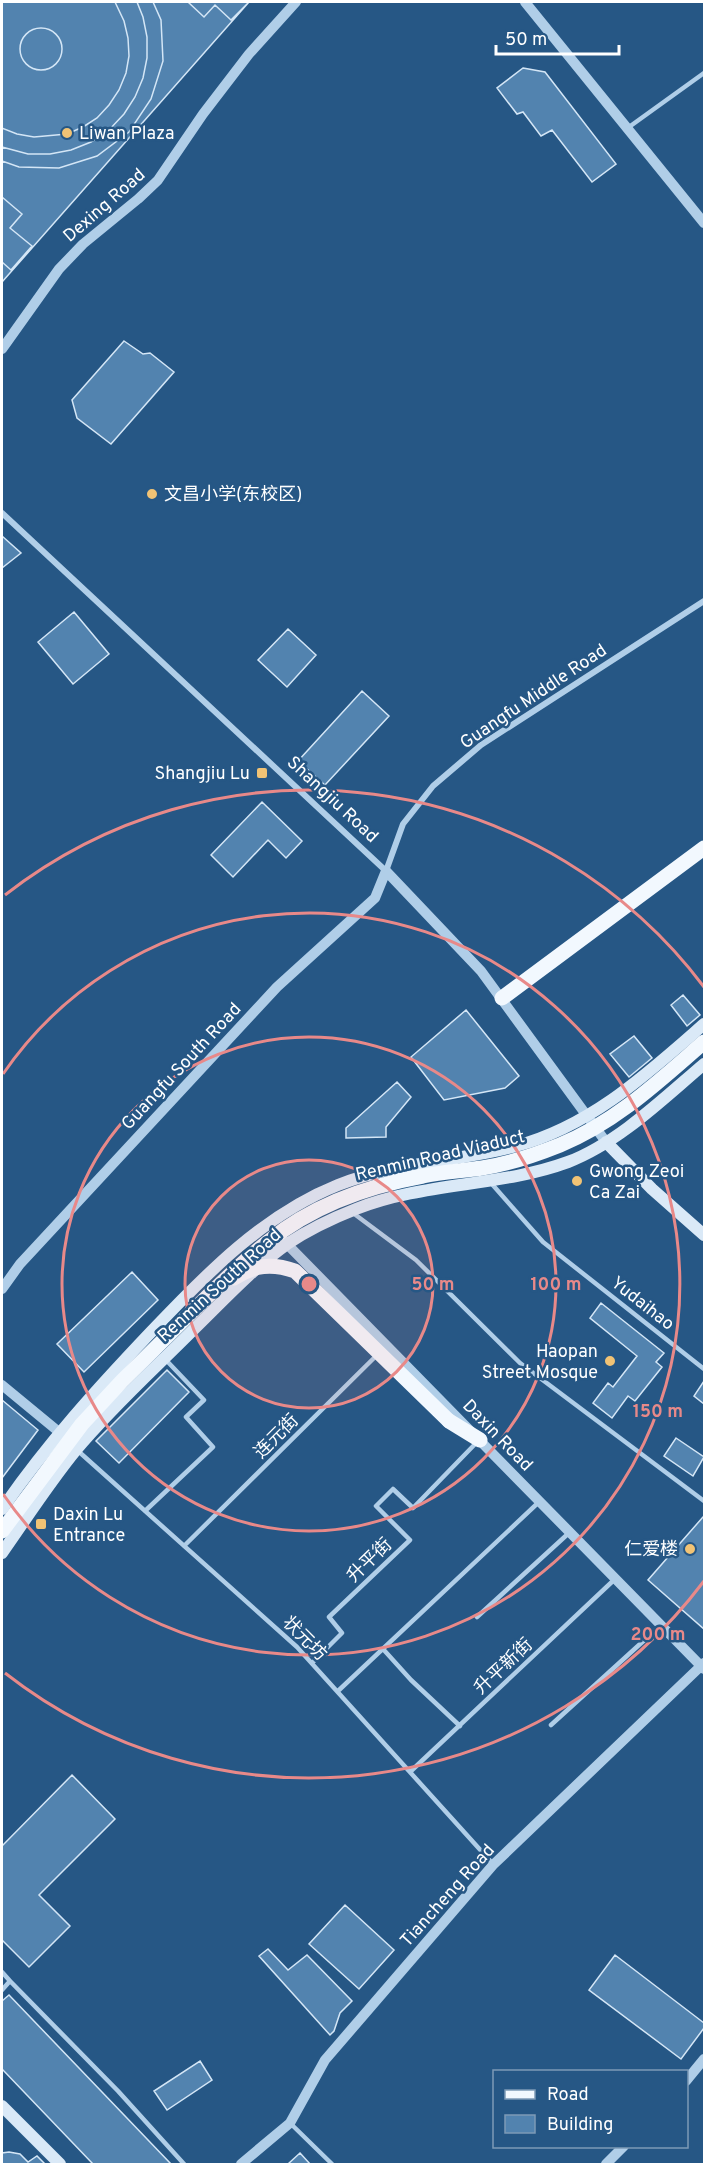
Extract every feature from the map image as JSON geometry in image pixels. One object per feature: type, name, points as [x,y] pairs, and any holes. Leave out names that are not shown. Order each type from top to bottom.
[{"type":"main road","points":[[502,998],[705,848]]},
{"type":"main road","name":"Renmin South Road","points":[[2,1509],[58,1432],[101,1384],[202,1280],[268,1223],[312,1197],[349,1181],[401,1166],[513,1147],[548,1136],[608,1104],[705,1024]]},
{"type":"main road","name":"Renmin Road Viaduct","points":[[2,1531],[82,1424],[122,1381],[247,1258],[296,1221],[364,1191],[412,1178],[509,1162],[537,1154],[582,1135],[632,1103],[705,1042]]},
{"type":"main road","name":"Renmin South Road","points":[[2,1553],[77,1450],[116,1407],[234,1291],[287,1244],[323,1224],[374,1203],[419,1192],[490,1181],[568,1162],[606,1142],[705,1064]]},
{"type":"main road","points":[[606,1142],[652,1190],[705,1235]]},
{"type":"main road","points":[[211,1293],[237,1276],[259,1266],[271,1265],[295,1271],[449,1421],[480,1440]]},
{"type":"main road","points":[[3,2112],[60,2164]]},
{"type":"street","name":"Dexing Road","points":[[2,349],[59,269],[83,244],[158,180],[202,114],[249,54],[296,2]]},
{"type":"street","points":[[525,2],[705,223]]},
{"type":"street","name":"Shangjiu Road","points":[[2,513],[386,871],[481,971],[606,1142]]},
{"type":"street","name":"Guangfu Middle Road","points":[[386,871],[403,824],[433,786],[481,745],[705,601]]},
{"type":"street","name":"Guangfu South Road","points":[[2,1289],[28,1255],[278,987],[375,898],[386,871]]},
{"type":"street","name":"Daxin Road","points":[[268,1223],[615,1579],[703,1666]]},
{"type":"street","points":[[2,1385],[58,1432]]},
{"type":"street","name":"Tiancheng Road","points":[[241,2164],[290,2123],[326,2060],[493,1865],[703,1666]]},
{"type":"street","points":[[688,2080],[705,2059]]},
{"type":"street","points":[[606,2164],[622,2148]]},
{"type":"lane","points":[[627,128],[705,73]]},
{"type":"lane","name":"Yudaihao","points":[[490,1181],[543,1242],[705,1369]]},
{"type":"lane","points":[[351,1211],[416,1260],[520,1363],[705,1501]]},
{"type":"lane","name":"连元街","points":[[184,1546],[387,1345]]},
{"type":"lane","points":[[145,1511],[213,1447],[186,1418],[204,1400],[165,1359]]},
{"type":"lane","name":"升平街","points":[[312,1663],[342,1633],[329,1617],[410,1540],[376,1506],[393,1489],[413,1508],[480,1440]]},
{"type":"lane","name":"状元坊","points":[[77,1450],[297,1647],[493,1865]]},
{"type":"lane","points":[[338,1691],[540,1501]]},
{"type":"lane","points":[[477,1617],[570,1532]]},
{"type":"lane","name":"升平新街","points":[[410,1772],[615,1579]]},
{"type":"lane","points":[[551,1725],[661,1625]]},
{"type":"lane","points":[[383,1649],[411,1680],[460,1726]]},
{"type":"lane","points":[[2,1972],[118,2091],[184,2164]]},
{"type":"lane","points":[[2,1990],[10,1981]]},
{"type":"lane","points":[[290,2123],[332,2164]]},
{"type":"building","name":"Liwan Plaza","points":[[2,2],[249,2],[2,282]]},
{"type":"building","points":[[115,2],[137,2],[147,37],[147,58],[143,78],[124,114],[109,130],[91,142],[71,150],[50,154],[28,154],[2,147],[2,128],[34,137],[67,134],[97,118],[109,105],[126,73],[129,56],[124,21]]},
{"type":"building","points":[[137,2],[153,2],[161,20],[163,61],[151,99],[129,132],[97,156],[59,168],[19,167],[2,161],[2,147],[28,154],[50,154],[71,150],[91,142],[109,130],[124,114],[143,78],[147,58],[147,37]]},
{"type":"building","points":[[188,2],[249,2],[231,20],[215,5],[204,17]]},
{"type":"building","points":[[41,28],[49,29],[56,34],[61,41],[61,57],[56,64],[49,69],[41,70],[33,69],[26,64],[21,57],[20,49],[21,41],[26,34],[33,29]]},
{"type":"building","points":[[523,68],[545,72],[616,164],[592,182],[552,130],[541,136],[523,112],[517,114],[497,88]]},
{"type":"building","points":[[2,197],[22,214],[10,228],[32,246],[11,270],[2,262]]},
{"type":"building","points":[[124,341],[143,354],[150,353],[174,372],[111,444],[77,418],[72,400]]},
{"type":"building","points":[[2,536],[21,553],[2,568]]},
{"type":"building","points":[[74,612],[109,654],[73,684],[38,642]]},
{"type":"building","points":[[288,629],[316,655],[287,687],[258,660]]},
{"type":"building","points":[[362,691],[389,716],[325,785],[298,761]]},
{"type":"building","points":[[262,802],[302,841],[286,858],[268,840],[233,877],[211,855]]},
{"type":"building","points":[[683,995],[700,1015],[687,1026],[671,1005]]},
{"type":"building","points":[[466,1010],[519,1076],[505,1088],[444,1100],[411,1057]]},
{"type":"building","points":[[634,1036],[652,1058],[629,1077],[610,1054]]},
{"type":"building","points":[[397,1082],[411,1097],[386,1127],[386,1137],[346,1138],[346,1128]]},
{"type":"building","points":[[132,1272],[158,1300],[84,1372],[57,1344]]},
{"type":"building","points":[[601,1303],[664,1353],[656,1362],[662,1367],[635,1401],[628,1396],[612,1418],[593,1403],[608,1383],[613,1387],[637,1356],[590,1318]]},
{"type":"building","points":[[167,1370],[189,1392],[119,1463],[96,1441]]},
{"type":"building","points":[[704,1381],[704,1404],[694,1396]]},
{"type":"building","points":[[2,1400],[38,1430],[2,1478]]},
{"type":"building","points":[[676,1438],[704,1457],[693,1476],[664,1456]]},
{"type":"building","name":"仁爱楼","points":[[704,1517],[704,1629],[648,1580]]},
{"type":"building","points":[[72,1775],[115,1819],[39,1895],[70,1926],[29,1967],[2,1940],[2,1846]]},
{"type":"building","points":[[345,1905],[394,1950],[359,1989],[309,1944]]},
{"type":"building","points":[[268,1949],[288,1970],[307,1955],[352,2001],[340,2013],[334,2031],[330,2035],[259,1956]]},
{"type":"building","points":[[615,1955],[704,2023],[704,2028],[681,2059],[589,1990]]},
{"type":"building","points":[[9,1995],[171,2164],[93,2164],[2,2069],[2,2001]]},
{"type":"building","points":[[200,2061],[212,2080],[167,2110],[154,2091]]},
{"type":"building","points":[[2,2153],[20,2154],[28,2162],[37,2156],[45,2164],[2,2164]]},
{"type":"building","points":[[300,2153],[310,2164],[288,2164]]},
{"type":"place","name":"Liwan Plaza","points":[[67,133]]},
{"type":"place","name":"文昌小学(东校区)","points":[[152,494]]},
{"type":"place","name":"Shangjiu Lu","points":[[262,773]]},
{"type":"place","name":"Gwong Zeoi Ca Zai","points":[[577,1181]]},
{"type":"place","name":"Haopan Street Mosque","points":[[610,1361]]},
{"type":"place","name":"Daxin Lu Entrance","points":[[41,1524]]},
{"type":"place","name":"仁爱楼","points":[[690,1549]]}]
